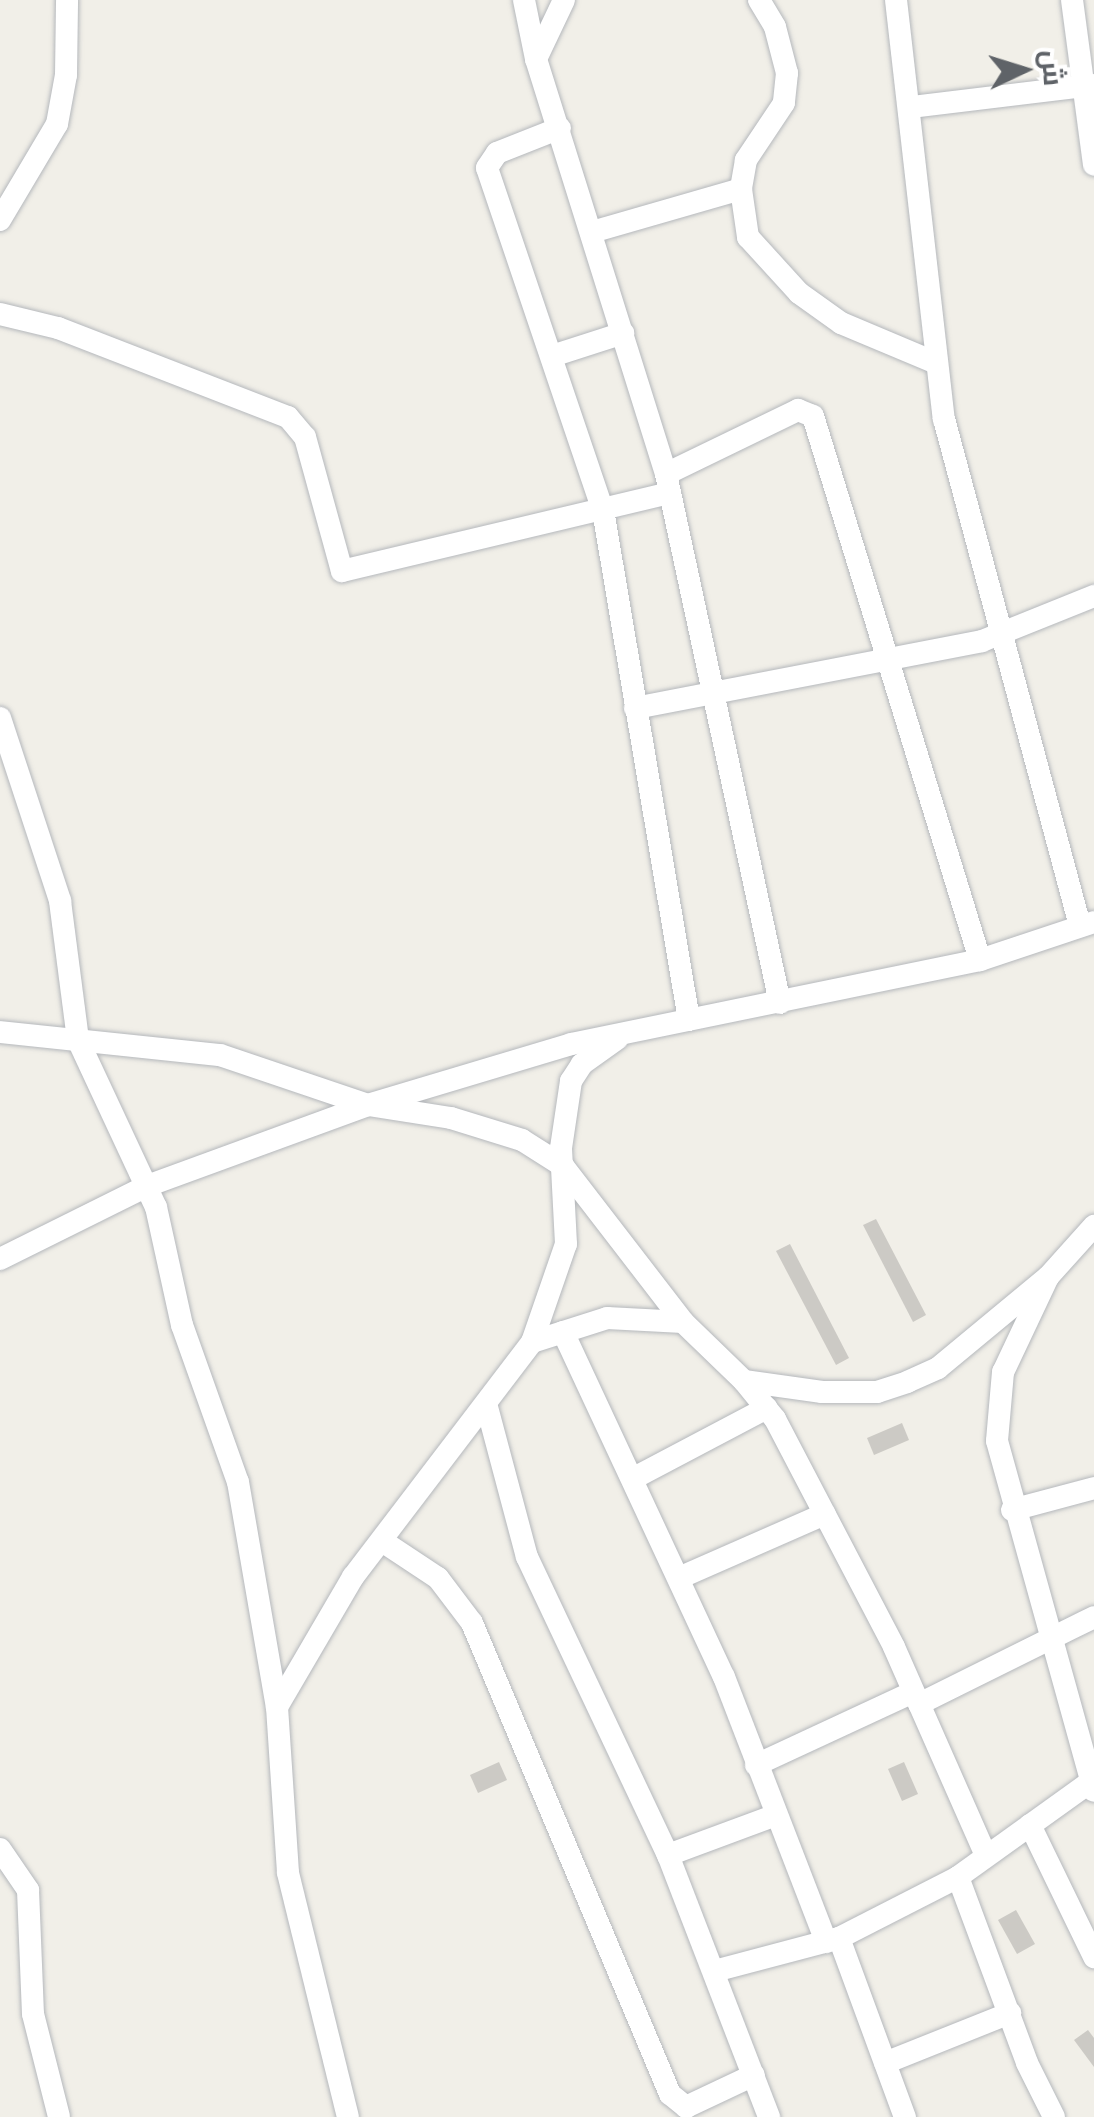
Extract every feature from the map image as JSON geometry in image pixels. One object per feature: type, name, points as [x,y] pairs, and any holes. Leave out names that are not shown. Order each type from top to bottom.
[{"type":"street","points":[[0,220],[57,124],[66,75],[67,0]]},
{"type":"street","points":[[524,0],[536,59],[668,483],[780,1003]]},
{"type":"street","points":[[536,59],[564,0]]},
{"type":"street","points":[[759,0],[776,26],[787,73],[784,103],[746,160],[741,189],[748,237],[799,292],[841,322],[934,362]]},
{"type":"street","points":[[0,1259],[148,1186],[368,1104],[628,1031],[980,960],[1087,924],[963,500],[934,362],[911,107],[896,0]]},
{"type":"street","points":[[1072,0],[1090,87],[1094,165]]},
{"type":"street","points":[[911,107],[1090,87]]},
{"type":"street","points":[[560,128],[497,154],[487,168],[603,510],[689,1020]]},
{"type":"street","points":[[592,232],[741,189]]},
{"type":"street","points":[[0,314],[58,328],[288,417],[305,437],[342,572],[603,510],[668,483],[798,410],[813,416],[980,960]]},
{"type":"street","points":[[552,356],[623,333]]},
{"type":"street","points":[[635,708],[889,662],[1003,632],[1094,596]]},
{"type":"street","points":[[0,718],[52,866],[78,1040],[148,1186],[182,1325],[238,1482],[277,1707],[288,1874],[348,2117]]},
{"type":"street","points":[[277,1707],[382,1541],[487,1407],[532,1342],[566,1244],[563,1166],[571,1081],[582,1064],[628,1031]]},
{"type":"street","points":[[0,1032],[220,1055],[368,1104],[451,1118],[522,1140],[563,1166],[683,1322],[766,1408],[825,1514],[916,1698],[985,1853]]},
{"type":"street","points":[[744,1381],[852,1392],[907,1382],[938,1368],[1048,1276],[1094,1226]]},
{"type":"street","points":[[718,1970],[833,1940],[958,1876],[985,1853],[1092,1786],[1088,1750],[1048,1640],[1012,1510],[997,1406],[1003,1372],[1048,1276]]},
{"type":"street","points":[[532,1342],[607,1318],[683,1322]]},
{"type":"street","points":[[563,1332],[678,1578],[776,1815],[886,2063],[905,2117]]},
{"type":"street","points":[[487,1407],[527,1557],[718,1970],[769,2117]]},
{"type":"street","points":[[634,1478],[766,1408]]},
{"type":"street","points":[[1012,1510],[1094,1488]]},
{"type":"street","points":[[678,1578],[825,1514]]},
{"type":"street","points":[[382,1541],[438,1578],[472,1623],[670,2094],[686,2107],[754,2075]]},
{"type":"street","points":[[756,1765],[1094,1617]]},
{"type":"street","points":[[668,1855],[776,1815]]},
{"type":"street","points":[[1030,1825],[1085,1916],[1094,1956]]},
{"type":"street","points":[[0,1849],[28,1890],[33,2014],[59,2117]]},
{"type":"street","points":[[958,1876],[1054,2117]]},
{"type":"street","points":[[886,2063],[1010,2012]]},
{"type":"building","points":[[876,1219],[926,1315],[913,1322],[863,1225]]},
{"type":"building","points":[[790,1244],[849,1358],[836,1365],[776,1251]]},
{"type":"building","points":[[902,1423],[909,1440],[874,1455],[867,1438]]},
{"type":"building","points":[[499,1762],[507,1780],[478,1793],[470,1775]]},
{"type":"building","points":[[904,1762],[918,1794],[902,1801],[888,1769]]},
{"type":"building","points":[[1016,1910],[1035,1944],[1017,1954],[998,1920]]},
{"type":"building","points":[[1088,2030],[1094,2038],[1094,2067],[1074,2040]]}]
